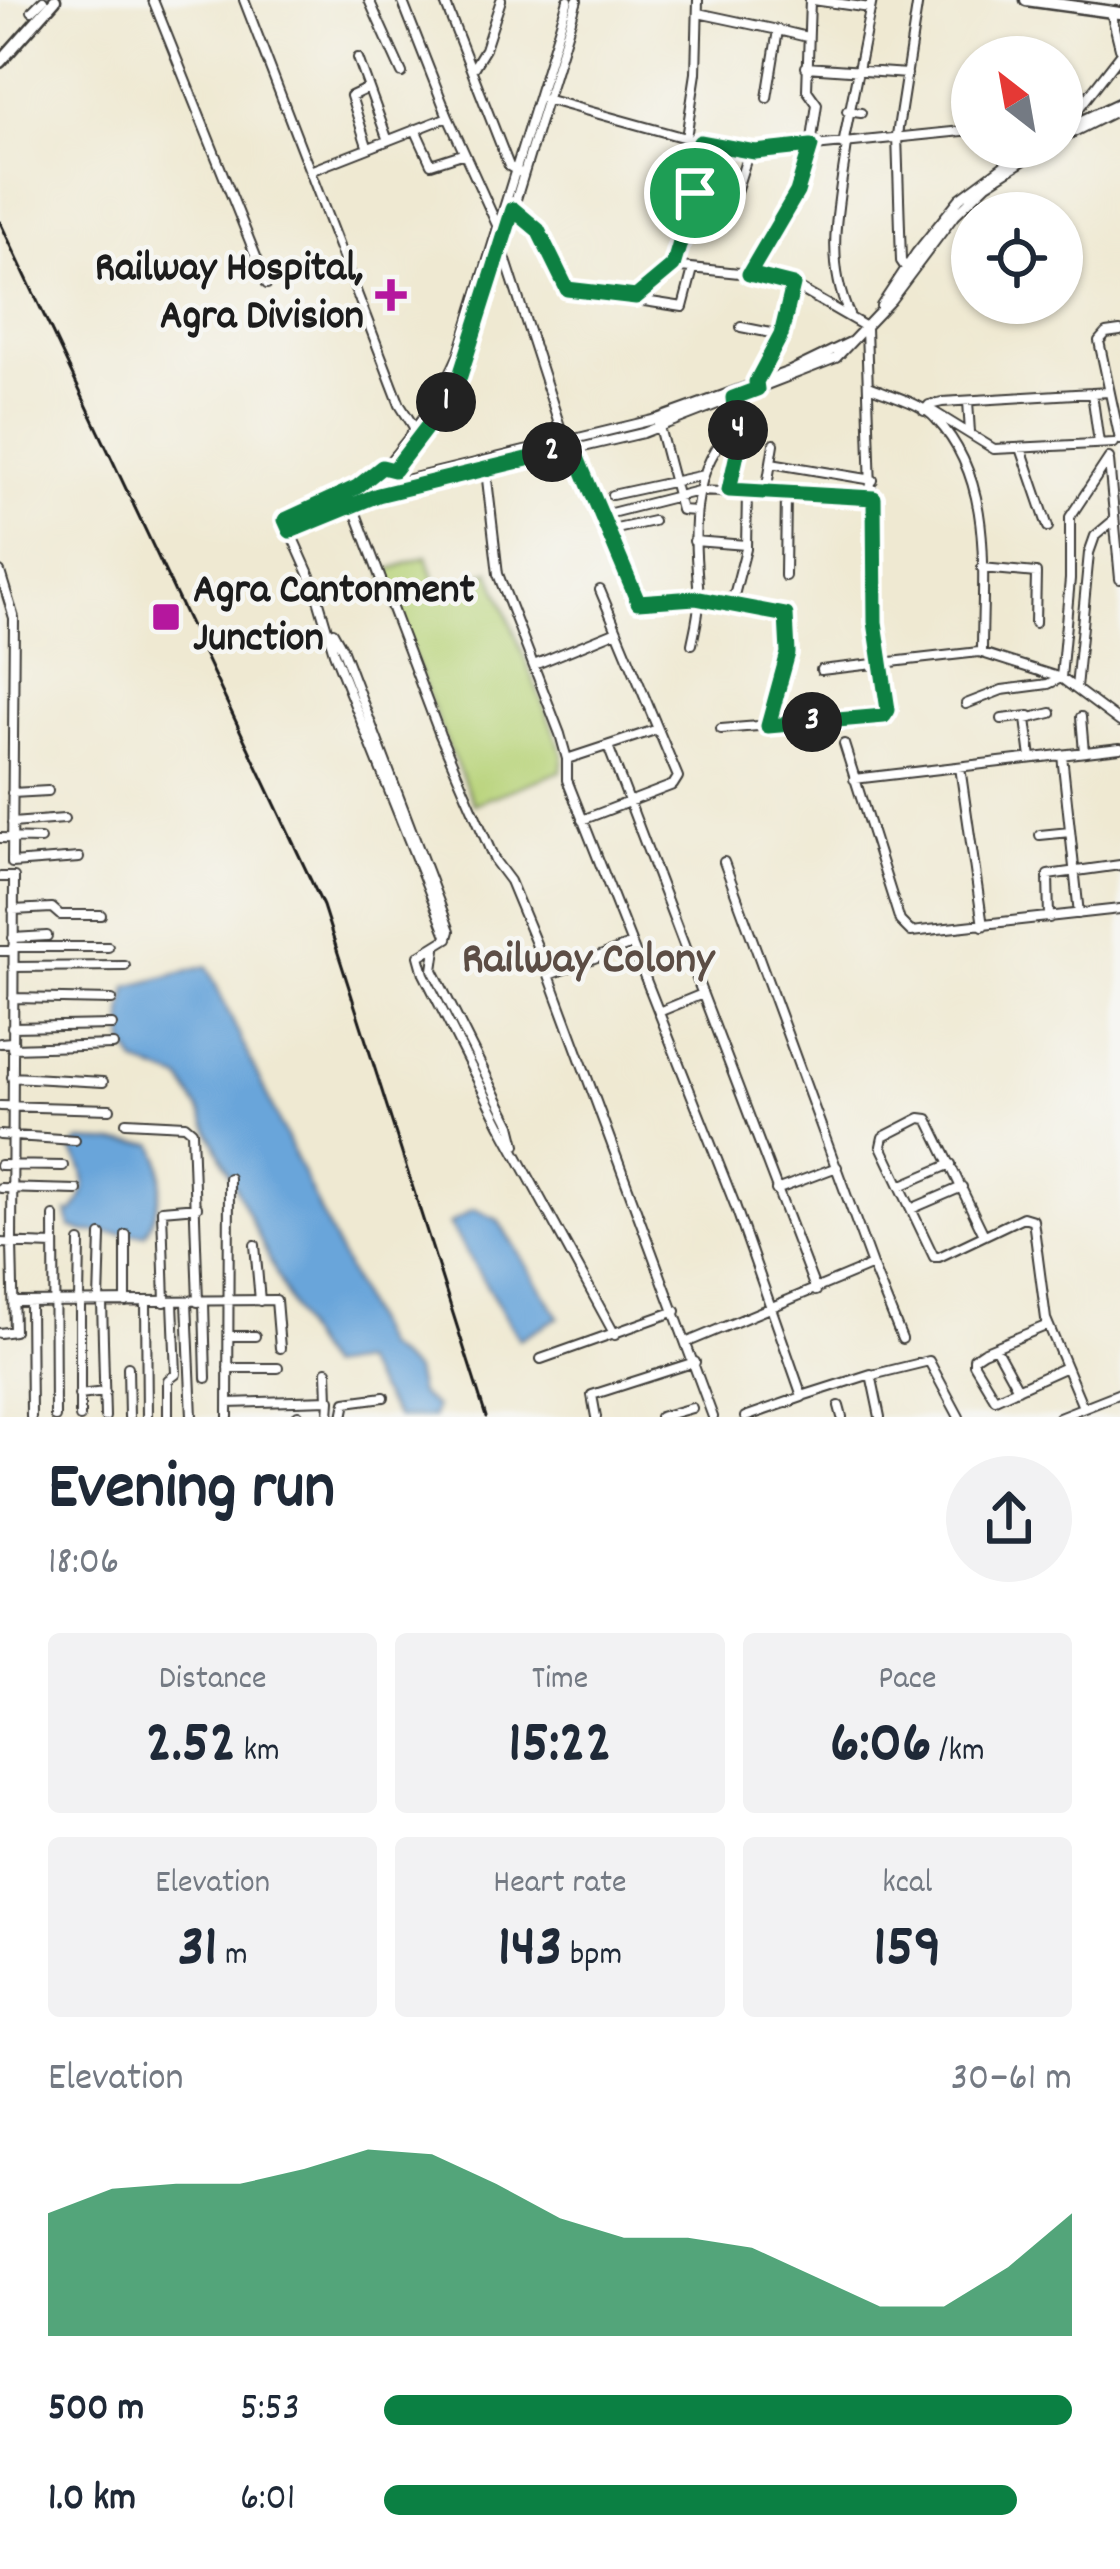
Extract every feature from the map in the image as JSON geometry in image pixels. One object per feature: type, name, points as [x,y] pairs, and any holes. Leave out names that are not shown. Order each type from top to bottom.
[{"type":"main road","points":[[0,62],[55,0]]},
{"type":"main road","points":[[1026,0],[1116,13]]},
{"type":"street","points":[[32,11],[43,0]]},
{"type":"street","points":[[153,0],[267,284]]},
{"type":"street","points":[[244,0],[400,405],[418,434]]},
{"type":"street","points":[[369,0],[402,73]]},
{"type":"street","points":[[402,0],[462,154],[500,232],[568,445],[638,602],[699,599],[787,618],[786,666],[768,726]]},
{"type":"street","points":[[444,0],[501,149],[509,166],[520,172]]},
{"type":"street","points":[[418,434],[459,354],[572,0]]},
{"type":"street","points":[[686,138],[696,73],[698,0]]},
{"type":"street","points":[[749,274],[797,192],[811,146],[817,104],[808,92],[806,67],[812,0],[871,4],[847,111],[833,255],[838,288],[851,318]]},
{"type":"street","points":[[907,271],[897,135],[918,0]]},
{"type":"street","points":[[473,68],[485,49],[499,2]]},
{"type":"street","points":[[698,13],[807,38]]},
{"type":"street","points":[[1083,103],[1120,51],[1116,13]]},
{"type":"street","points":[[767,98],[778,30]]},
{"type":"street","points":[[358,58],[386,138]]},
{"type":"street","points":[[806,67],[907,74]]},
{"type":"street","points":[[367,146],[351,96],[368,88]]},
{"type":"street","points":[[543,99],[749,151],[951,131]]},
{"type":"street","points":[[1083,123],[1120,105]]},
{"type":"street","points":[[847,111],[861,113]]},
{"type":"street","points":[[310,171],[448,117]]},
{"type":"street","points":[[415,129],[431,164],[462,154]]},
{"type":"street","points":[[636,297],[673,266],[695,193],[700,142]]},
{"type":"street","points":[[734,198],[749,151]]},
{"type":"street","points":[[658,423],[817,360],[857,339],[954,216],[1008,168]]},
{"type":"street","points":[[500,232],[513,209],[520,172]]},
{"type":"street","points":[[513,209],[538,230],[567,289],[684,307],[693,269]]},
{"type":"street","points":[[502,247],[460,376],[418,434],[390,468],[285,519],[342,648],[451,931],[436,949],[433,970],[458,1031],[511,1125],[518,1153],[615,1335]]},
{"type":"street","points":[[673,266],[749,274],[793,285],[866,327]]},
{"type":"street","points":[[290,531],[378,495],[658,423],[733,398],[756,385],[781,335],[793,285]]},
{"type":"street","points":[[741,326],[781,335]]},
{"type":"street","points":[[721,729],[884,716],[888,710],[874,608],[874,480],[866,327]]},
{"type":"street","points":[[1060,679],[1070,579],[1070,517],[1118,441],[1099,341],[1120,331]]},
{"type":"street","points":[[869,386],[939,423],[965,468],[980,506],[982,652]]},
{"type":"street","points":[[925,412],[933,404],[968,400],[1109,392]]},
{"type":"street","points":[[1091,393],[1099,443]]},
{"type":"street","points":[[729,490],[738,449],[733,398]]},
{"type":"street","points":[[968,400],[970,435]]},
{"type":"street","points":[[925,412],[936,412],[990,448],[1118,441]]},
{"type":"street","points":[[658,423],[681,510],[697,511]]},
{"type":"street","points":[[692,644],[699,599],[694,541],[698,491],[719,442],[737,425]]},
{"type":"street","points":[[766,491],[774,444]]},
{"type":"street","points":[[1022,448],[1048,527]]},
{"type":"street","points":[[1109,458],[1120,579]]},
{"type":"street","points":[[771,463],[874,480]]},
{"type":"street","points":[[392,492],[400,481],[485,465]]},
{"type":"street","points":[[485,465],[498,574],[567,759],[567,780],[661,1011],[802,1397]]},
{"type":"street","points":[[390,468],[400,481]]},
{"type":"street","points":[[612,495],[704,475]]},
{"type":"street","points":[[369,478],[371,490],[378,495]]},
{"type":"street","points":[[611,513],[698,491],[874,498]]},
{"type":"street","points":[[731,607],[746,545],[747,491]]},
{"type":"street","points":[[784,576],[786,493]]},
{"type":"street","points":[[352,503],[440,735],[549,975],[713,1417]]},
{"type":"street","points":[[1076,688],[1089,553],[1096,536],[1114,520]]},
{"type":"street","points":[[608,531],[653,521]]},
{"type":"street","points":[[694,541],[746,545]]},
{"type":"street","points":[[982,568],[1038,575],[1035,623]]},
{"type":"street","points":[[0,572],[5,603],[14,618],[12,1075],[6,1106],[6,1166],[16,1302],[14,1331],[0,1333]]},
{"type":"street","points":[[582,820],[676,782],[677,771],[600,590]]},
{"type":"street","points":[[534,665],[617,632]]},
{"type":"street","points":[[821,670],[982,652],[1060,679],[1120,722]]},
{"type":"street","points":[[0,658],[14,657]]},
{"type":"street","points":[[966,704],[1002,690],[1060,679]]},
{"type":"street","points":[[1003,718],[1051,713]]},
{"type":"street","points":[[1029,716],[1031,758]]},
{"type":"street","points":[[1081,717],[1084,752]]},
{"type":"street","points":[[0,721],[15,720]]},
{"type":"street","points":[[567,759],[658,729]]},
{"type":"street","points":[[844,744],[903,926],[916,933],[1120,909]]},
{"type":"street","points":[[608,746],[817,1292]]},
{"type":"street","points":[[854,779],[1120,748]]},
{"type":"street","points":[[1062,755],[1079,914]]},
{"type":"street","points":[[960,767],[983,926]]},
{"type":"street","points":[[12,793],[48,791]]},
{"type":"street","points":[[12,823],[64,819]]},
{"type":"street","points":[[1040,835],[1070,832]]},
{"type":"street","points":[[0,838],[40,839]]},
{"type":"street","points":[[12,863],[80,858]]},
{"type":"street","points":[[724,862],[902,1339]]},
{"type":"street","points":[[1049,918],[1046,877],[1120,866]]},
{"type":"street","points":[[0,877],[14,877]]},
{"type":"street","points":[[14,910],[54,908],[60,915],[101,915]]},
{"type":"street","points":[[0,951],[47,936]]},
{"type":"street","points":[[549,975],[632,944]]},
{"type":"street","points":[[12,945],[108,947]]},
{"type":"street","points":[[13,967],[124,966]]},
{"type":"street","points":[[661,1011],[700,995]]},
{"type":"street","points":[[13,998],[112,1000]]},
{"type":"street","points":[[12,1027],[112,1025]]},
{"type":"street","points":[[0,1043],[113,1046]]},
{"type":"street","points":[[0,1073],[103,1082]]},
{"type":"street","points":[[6,1106],[110,1109]]},
{"type":"street","points":[[984,1235],[930,1121],[920,1118],[881,1139],[934,1257],[984,1235],[1023,1217],[1033,1220],[1048,1325],[1092,1417]]},
{"type":"street","points":[[126,1122],[190,1127],[195,1142],[192,1417]]},
{"type":"street","points":[[6,1136],[75,1140]]},
{"type":"street","points":[[900,1186],[951,1164]]},
{"type":"street","points":[[6,1166],[63,1166]]},
{"type":"street","points":[[776,1190],[837,1167]]},
{"type":"street","points":[[228,1417],[229,1178]]},
{"type":"street","points":[[910,1209],[962,1187]]},
{"type":"street","points":[[0,1188],[76,1190]]},
{"type":"street","points":[[168,1417],[167,1384],[176,1374],[162,1210],[197,1207]]},
{"type":"street","points":[[0,1210],[11,1210]]},
{"type":"street","points":[[54,1216],[55,1417]]},
{"type":"street","points":[[101,1235],[105,1417]]},
{"type":"street","points":[[126,1235],[126,1302]]},
{"type":"street","points":[[0,1243],[54,1245]]},
{"type":"street","points":[[80,1243],[80,1417]]},
{"type":"street","points":[[255,1245],[260,1301]]},
{"type":"street","points":[[688,1342],[817,1292],[872,1265]]},
{"type":"street","points":[[16,1302],[278,1301],[280,1348]]},
{"type":"street","points":[[31,1302],[31,1417]]},
{"type":"street","points":[[146,1302],[147,1417]]},
{"type":"street","points":[[196,1302],[206,1378]]},
{"type":"street","points":[[541,1359],[676,1311]]},
{"type":"street","points":[[1048,1325],[974,1358],[988,1391],[995,1399],[1066,1367]]},
{"type":"street","points":[[229,1336],[255,1336]]},
{"type":"street","points":[[995,1347],[1018,1389]]},
{"type":"street","points":[[745,1417],[929,1361],[958,1417]]},
{"type":"street","points":[[596,1417],[592,1395],[695,1362]]},
{"type":"street","points":[[128,1367],[129,1417]]},
{"type":"street","points":[[229,1368],[278,1368]]},
{"type":"street","points":[[327,1371],[328,1400],[332,1402],[329,1417]]},
{"type":"street","points":[[872,1375],[880,1417]]},
{"type":"street","points":[[79,1395],[105,1392]]},
{"type":"street","points":[[1059,1417],[1120,1393]]},
{"type":"street","points":[[343,1417],[346,1402],[384,1397]]},
{"type":"street","points":[[228,1403],[328,1400]]},
{"type":"street","points":[[660,1417],[692,1408]]},
{"type":"green space","points":[[427,556],[438,592],[490,571],[563,755],[561,771],[474,804],[439,725],[383,572]]},
{"type":"water","points":[[207,966],[383,1347],[414,1371],[419,1394],[435,1407],[433,1417],[396,1417],[360,1362],[326,1367],[304,1333],[182,1080],[136,1063],[125,1044],[123,1013],[128,987]]},
{"type":"water","points":[[80,1141],[154,1144],[161,1165],[160,1189],[145,1234],[84,1232],[70,1227],[67,1212],[73,1212],[84,1188],[83,1172],[70,1149]]},
{"type":"water","points":[[474,1209],[498,1220],[559,1317],[519,1339],[449,1224]]},
{"type":"railway","points":[[0,222],[323,906],[486,1417]]},
{"type":"place","name":"Railway Hospital, Agra Division","points":[[391,295]]},
{"type":"place","name":"Agra Cantonment Junction","points":[[166,617]]},
{"type":"district","name":"Railway Colony","points":[[588,962]]},
{"type":"route","points":[[700,142],[755,152],[811,146],[797,192],[749,274],[793,285],[781,335],[756,382],[757,389],[733,398],[738,449],[729,490],[874,498],[875,622],[888,710],[884,716],[768,726],[786,666],[790,639],[786,615],[695,598],[638,602],[573,448],[378,495],[290,531],[285,520],[357,487],[382,467],[394,470],[421,437],[460,376],[513,209],[538,230],[567,289],[636,297],[673,266],[695,193],[700,142]]}]
